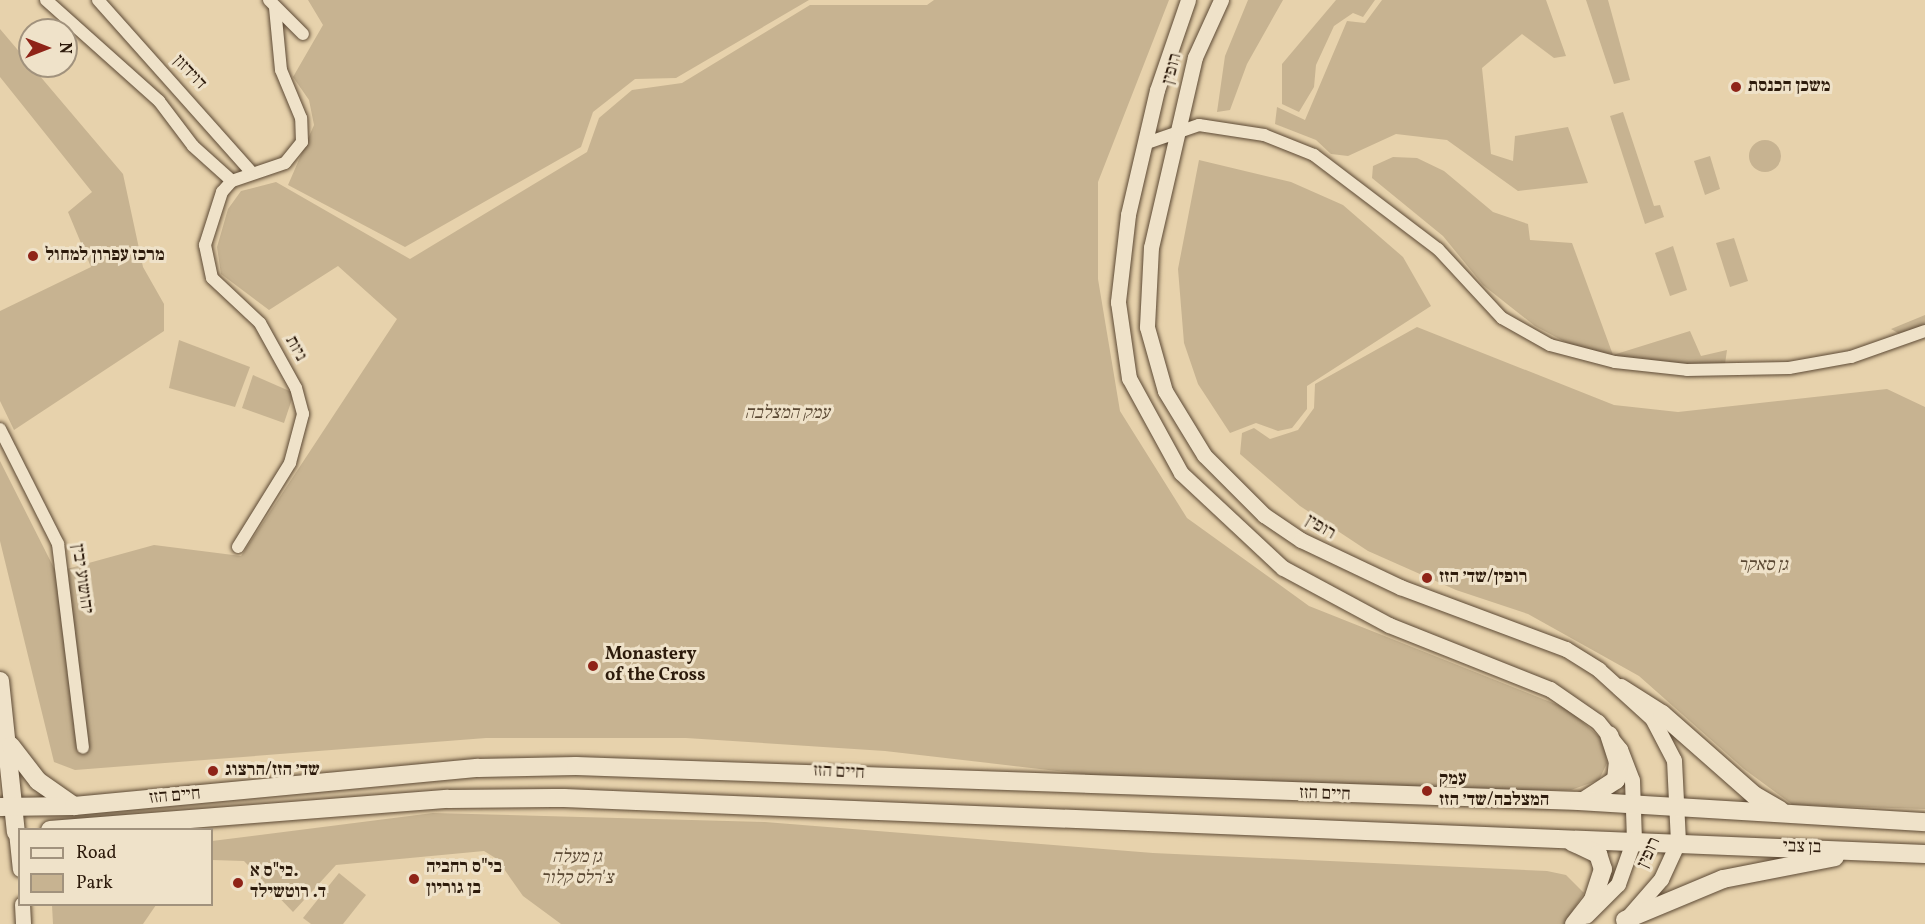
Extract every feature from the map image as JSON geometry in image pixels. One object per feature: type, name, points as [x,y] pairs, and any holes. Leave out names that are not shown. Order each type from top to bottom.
[{"type":"main road","points":[[0,681],[9,744],[7,807],[12,831]]},
{"type":"main road","points":[[1621,688],[1662,714],[1754,795],[1790,814]]},
{"type":"main road","points":[[1579,801],[1603,793],[1616,780],[1618,762],[1609,735]]},
{"type":"main road","points":[[9,744],[38,781],[74,806]]},
{"type":"main road","name":"חיים הזז","points":[[7,807],[74,806],[438,771],[576,766],[1680,806]]},
{"type":"main road","name":"חיים הזז","points":[[74,828],[448,800],[564,798],[1678,842]]},
{"type":"main road","name":"בן צבי","points":[[1680,806],[1925,822]]},
{"type":"main road","points":[[1550,837],[1591,848],[1602,861],[1598,889],[1574,924]]},
{"type":"main road","name":"בן צבי","points":[[1678,842],[1925,854]]},
{"type":"main road","points":[[1623,922],[1723,879],[1875,850]]},
{"type":"street","points":[[46,0],[159,101],[192,146],[232,181],[252,172],[285,163],[302,142],[301,118],[281,70],[282,37],[272,4]]},
{"type":"street","name":"דוידזון","points":[[98,0],[252,172]]},
{"type":"street","name":"רופין","points":[[1188,0],[1168,49],[1144,144],[1119,273],[1119,330],[1129,378],[1182,473],[1246,536],[1309,585],[1389,625],[1550,689],[1586,711],[1609,735],[1626,762],[1635,804],[1634,839],[1618,884],[1574,924]]},
{"type":"street","name":"רופין","points":[[1221,0],[1195,57],[1151,247],[1147,327],[1165,391],[1204,455],[1264,515],[1328,556],[1566,649],[1621,688],[1662,730],[1674,759],[1680,806],[1678,842],[1660,879],[1623,922]]},
{"type":"street","points":[[272,4],[303,34]]},
{"type":"street","points":[[1144,144],[1199,125],[1264,135],[1314,155],[1438,249],[1502,318],[1550,345],[1588,355],[1688,370],[1762,370],[1851,357],[1925,331]]},
{"type":"street","name":"ניות","points":[[232,181],[210,222],[206,263],[222,291],[244,304],[260,323],[296,388],[303,414],[290,463],[238,547]]},
{"type":"street","name":"יהושוע יבין","points":[[0,429],[58,544],[83,747]]},
{"type":"street","points":[[12,831],[18,860]]},
{"type":"street","points":[[22,906],[23,924]]},
{"type":"green space","points":[[308,0],[809,0],[676,78],[635,79],[593,112],[581,147],[405,247],[288,185],[314,125],[309,100],[293,77],[323,25]]},
{"type":"green space","name":"עמק המצלבה","points":[[934,0],[1169,0],[1098,182],[1098,279],[1120,411],[1187,518],[1309,606],[1568,709],[1604,741],[1607,763],[1599,780],[1571,790],[1231,791],[885,751],[686,738],[486,738],[75,770],[54,762],[0,541],[0,461],[56,572],[154,545],[241,556],[397,319],[338,266],[269,310],[221,274],[217,247],[228,209],[241,191],[276,182],[410,259],[587,152],[599,118],[632,90],[682,83],[810,5],[927,5]]},
{"type":"green space","points":[[1248,0],[1283,0],[1247,64],[1230,110],[1217,112],[1225,56]]},
{"type":"green space","points":[[1336,0],[1375,0],[1363,17],[1353,13],[1334,26],[1316,65],[1314,87],[1299,112],[1282,104],[1282,64]]},
{"type":"green space","points":[[1382,0],[1546,0],[1566,56],[1554,58],[1522,34],[1482,68],[1491,154],[1513,161],[1515,136],[1568,127],[1588,183],[1518,191],[1447,140],[1396,134],[1348,156],[1331,154],[1316,140],[1275,124],[1277,107],[1305,120],[1347,21],[1365,23]]},
{"type":"green space","points":[[1586,0],[1608,0],[1630,80],[1614,84]]},
{"type":"green space","points":[[0,29],[18,50],[18,78],[42,78],[123,174],[143,267],[164,304],[164,331],[14,430],[0,401],[0,311],[91,267],[68,212],[92,192],[0,77]]},
{"type":"green space","points":[[1623,112],[1654,206],[1660,205],[1664,217],[1645,224],[1610,116]]},
{"type":"green space","points":[[1765,140],[1776,145],[1781,156],[1776,167],[1765,172],[1754,167],[1749,156],[1754,145]]},
{"type":"green space","points":[[1710,156],[1720,189],[1705,195],[1694,161]]},
{"type":"green space","points":[[1393,157],[1417,158],[1444,171],[1493,212],[1528,224],[1530,240],[1572,243],[1613,355],[1690,331],[1701,356],[1727,350],[1725,364],[1660,364],[1590,355],[1535,326],[1483,285],[1443,236],[1372,178],[1373,166]]},
{"type":"green space","points":[[1199,160],[1291,182],[1343,205],[1403,257],[1431,306],[1307,386],[1307,409],[1292,428],[1278,431],[1256,423],[1230,433],[1198,384],[1184,343],[1178,269]]},
{"type":"green space","points":[[1734,238],[1748,281],[1730,287],[1716,243]]},
{"type":"green space","points":[[1673,246],[1687,290],[1670,296],[1655,253]]},
{"type":"green space","points":[[1925,315],[1925,327],[1903,336],[1891,329]]},
{"type":"green space","name":"גן סאקר","points":[[1417,327],[1614,405],[1678,412],[1887,389],[1925,407],[1925,809],[1793,805],[1744,769],[1639,676],[1528,614],[1456,590],[1368,551],[1300,506],[1240,454],[1242,433],[1254,428],[1270,439],[1298,430],[1314,408],[1315,384]]},
{"type":"green space","points":[[179,340],[250,367],[235,407],[169,388]]},
{"type":"green space","points":[[253,375],[294,393],[284,423],[242,408]]},
{"type":"green space","name":"גן מעלה צ'רלס קלור","points":[[433,813],[765,822],[1153,853],[1547,871],[1566,875],[1584,893],[1564,924],[561,924],[523,896],[497,859],[484,851],[336,865],[293,912],[244,861],[213,860],[213,841]]},
{"type":"green space","points":[[339,873],[366,895],[343,924],[311,924],[303,918]]},
{"type":"green space","points":[[52,906],[155,906],[143,924],[53,924]]},
{"type":"place","name":"משכן הכנסת","points":[[1736,87]]},
{"type":"place","name":"מרכז עפרון למחול","points":[[33,256]]},
{"type":"place","name":"רופין/שד׳ הזז","points":[[1427,578]]},
{"type":"place","name":"Monastery of the Cross","points":[[593,666]]},
{"type":"place","name":"שד׳ הזז/הרצוג","points":[[213,771]]},
{"type":"place","name":"עמק המצלבה/שד׳ הזז","points":[[1427,791]]},
{"type":"place","name":"בי\"ס רחביה בן גוריון","points":[[414,879]]},
{"type":"place","name":"בי\"ס א. ד. רוטשילד","points":[[238,883]]}]
